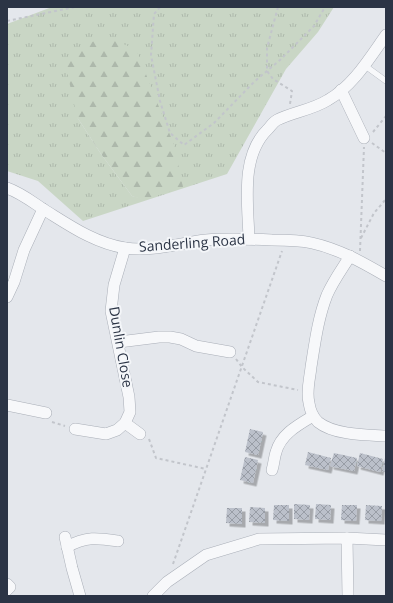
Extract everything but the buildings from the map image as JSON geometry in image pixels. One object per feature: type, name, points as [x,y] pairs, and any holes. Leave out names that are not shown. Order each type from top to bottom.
[{"type":"street","points":[[249,239],[249,167],[252,152],[261,135],[276,121],[328,100],[349,84],[386,36]]},
{"type":"street","points":[[341,90],[364,138]]},
{"type":"street","name":"Sanderling Road","points":[[7,188],[19,192],[43,209],[96,241],[125,248],[158,248],[206,240],[286,240],[311,243],[350,256],[386,276]]},
{"type":"street","points":[[7,297],[14,282],[24,250],[43,209]]},
{"type":"street","name":"Dunlin Close","points":[[125,248],[114,285],[111,311],[119,342],[129,397],[130,412],[125,423]]},
{"type":"street","points":[[350,256],[327,294],[321,312],[316,332],[308,402],[313,416],[327,427],[339,431],[386,436]]},
{"type":"street","points":[[119,342],[170,337],[181,339],[196,346],[230,352]]},
{"type":"street","points":[[7,405],[46,413]]},
{"type":"street","points":[[275,464],[276,452],[279,443],[287,433],[313,416]]},
{"type":"street","points":[[75,429],[106,434],[117,430],[125,423],[140,434]]},
{"type":"street","points":[[347,538],[348,596]]},
{"type":"street","points":[[153,596],[167,582],[206,556],[259,539],[347,538],[386,540]]},
{"type":"street","points":[[80,596],[73,574],[66,542],[85,539],[118,540]]},
{"type":"street","points":[[7,584],[10,587],[7,590]]},
{"type":"lane","points":[[364,66],[386,81]]},
{"type":"path","points":[[7,21],[74,7]]},
{"type":"path","points":[[160,7],[154,14],[151,55],[160,101],[170,133],[184,145],[214,123],[314,26],[325,7]]},
{"type":"path","points":[[278,7],[267,48],[267,71],[273,78],[292,90],[288,116]]},
{"type":"path","points":[[364,138],[373,132],[386,116]]},
{"type":"path","points":[[364,138],[386,153]]},
{"type":"path","points":[[360,261],[364,138]]},
{"type":"path","points":[[360,241],[374,213],[386,199]]},
{"type":"path","points":[[167,582],[286,240]]},
{"type":"path","points":[[230,352],[242,367],[258,382],[308,392]]},
{"type":"path","points":[[46,413],[50,421],[75,429]]},
{"type":"path","points":[[140,434],[148,437],[156,458],[206,469]]},
{"type":"green space","points":[[52,7],[334,7],[318,32],[286,69],[227,174],[83,221],[38,181],[7,171],[7,24]],"holes":[[[77,117],[144,199],[132,196],[101,154]]]},
{"type":"green space","points":[[104,37],[136,49],[174,145],[183,187],[144,200],[132,196],[101,154],[77,117],[66,67],[77,48]]}]
